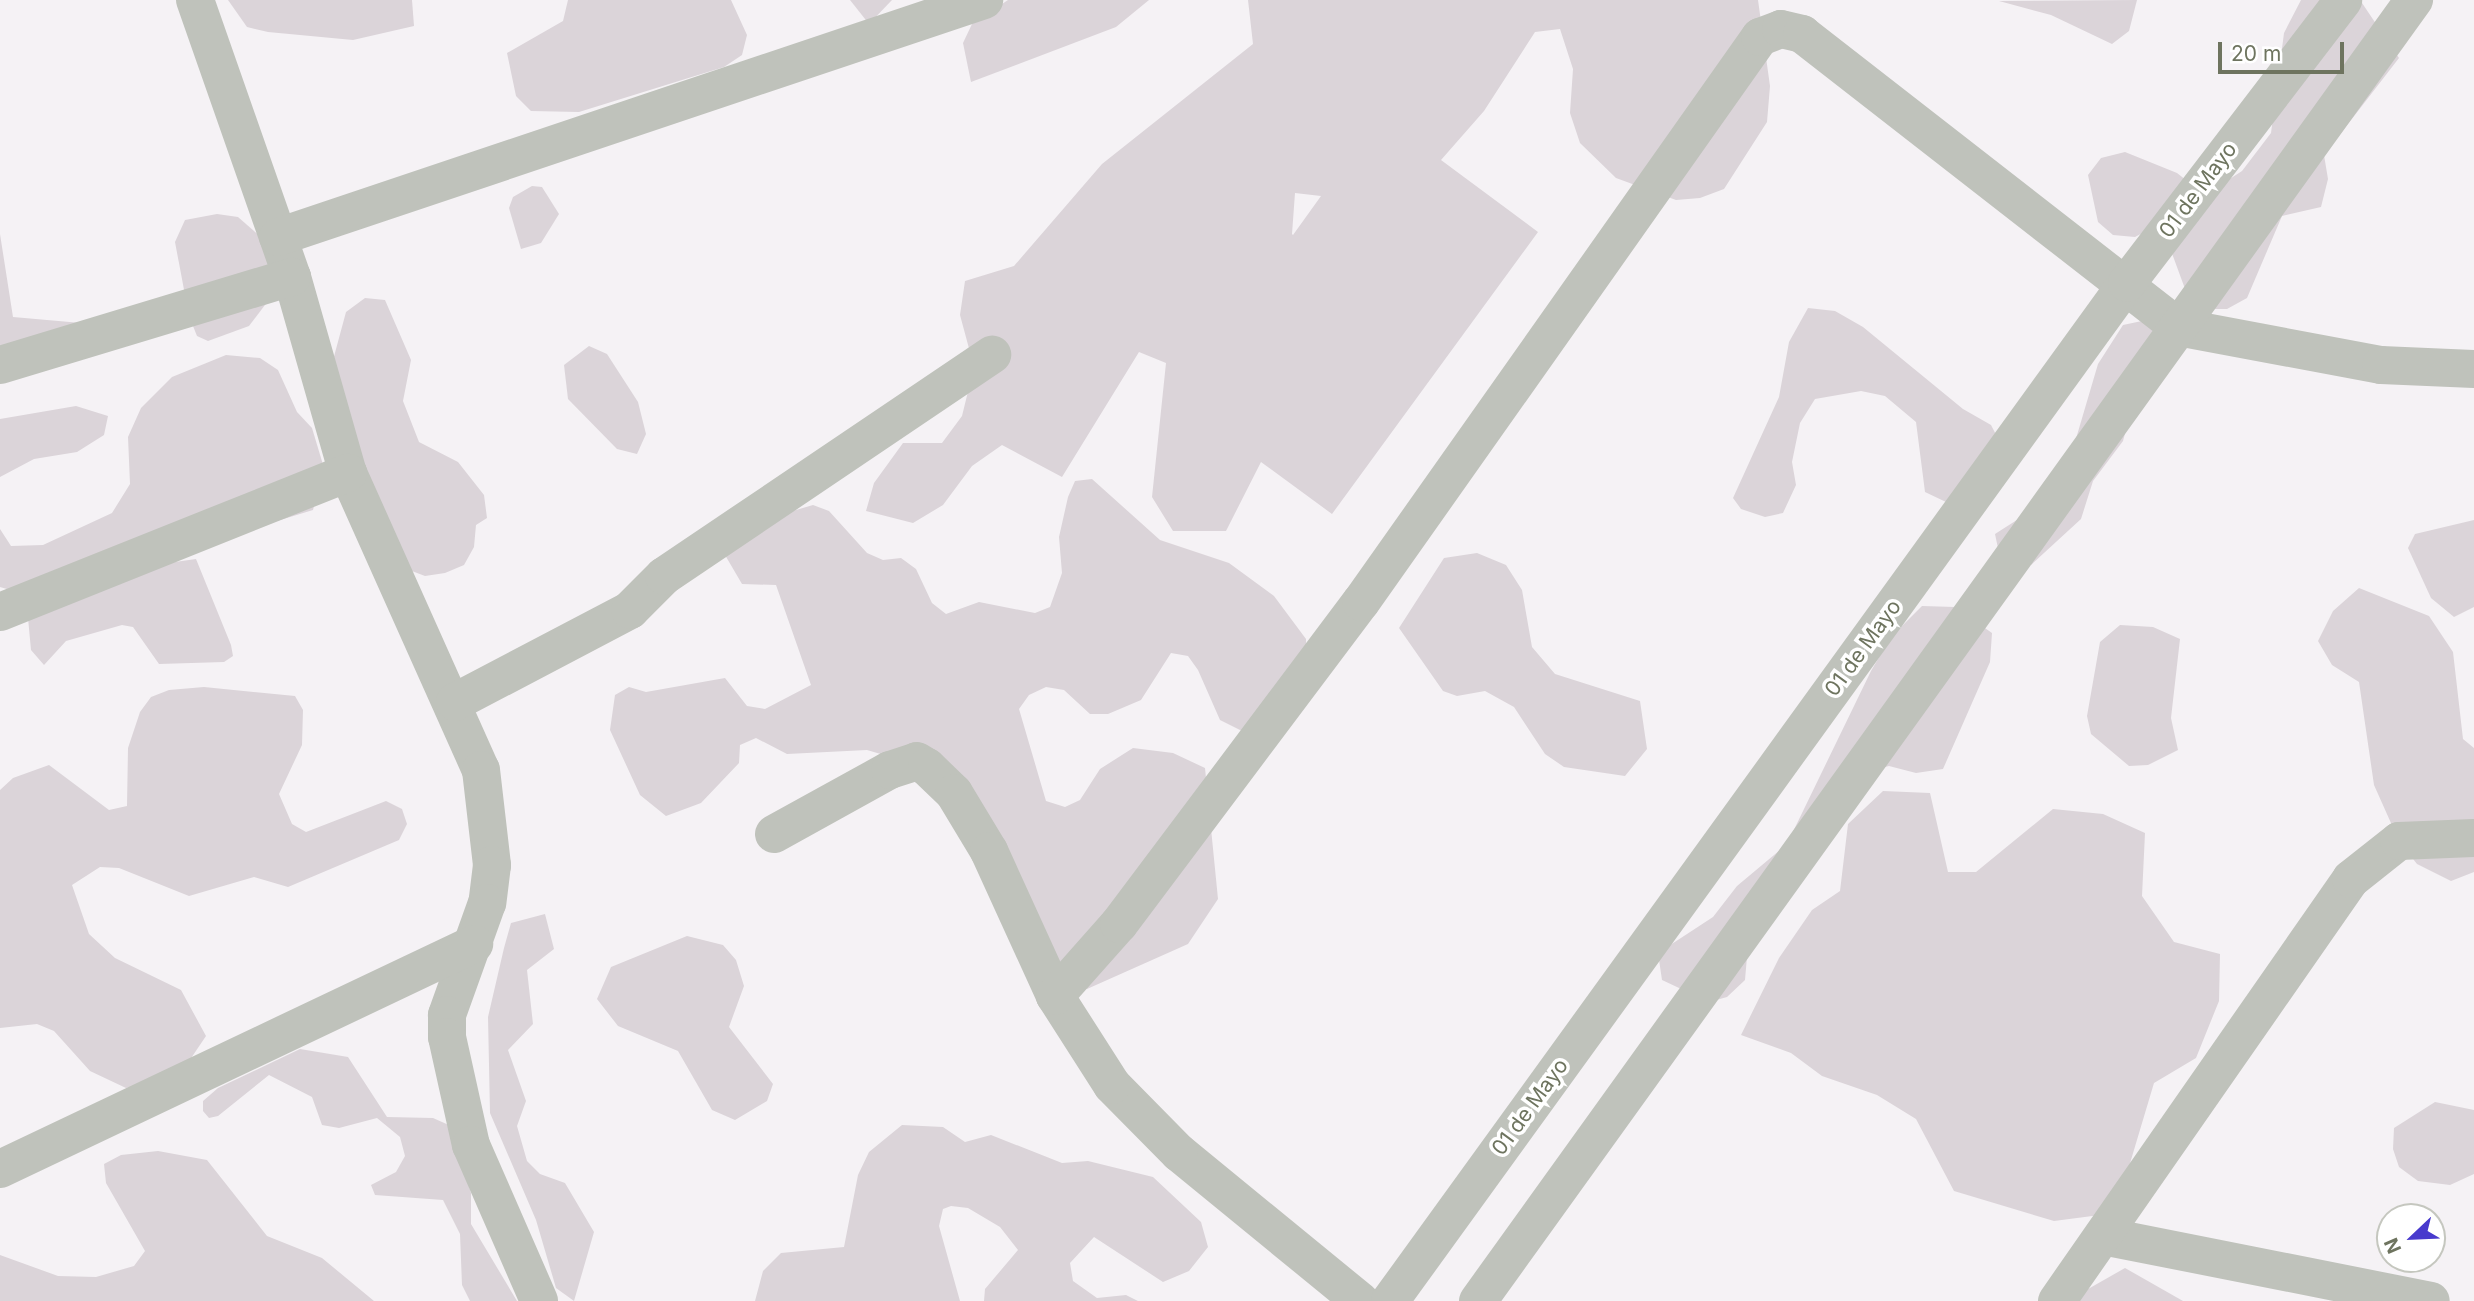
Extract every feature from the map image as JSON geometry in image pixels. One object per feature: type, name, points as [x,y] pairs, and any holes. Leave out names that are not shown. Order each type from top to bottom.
[{"type":"street","points":[[195,0],[292,277],[348,473],[455,702],[481,770],[489,820],[492,865],[474,944],[447,1015],[447,1037],[471,1144],[539,1301]]},
{"type":"street","points":[[278,237],[984,0]]},
{"type":"street","name":"01 de Mayo","points":[[1390,1301],[2127,284],[2343,0]]},
{"type":"street","points":[[1478,1301],[2414,0]]},
{"type":"street","points":[[1055,996],[1119,925],[1361,602],[1760,37],[1781,29],[1802,34],[2127,284],[2178,327],[2381,365],[2474,369]]},
{"type":"street","points":[[0,365],[292,277]]},
{"type":"street","points":[[455,702],[630,610],[664,576],[992,355]]},
{"type":"street","points":[[0,612],[348,473]]},
{"type":"street","points":[[774,834],[890,770],[917,761],[927,766],[954,793],[989,851],[1055,996],[1112,1085],[1179,1153],[1360,1301]]},
{"type":"street","points":[[2057,1301],[2351,878],[2399,841],[2474,838]]},
{"type":"street","points":[[0,1169],[474,944]]},
{"type":"street","points":[[2103,1236],[2431,1301]]},
{"type":"shaded area","points":[[228,0],[412,0],[414,26],[353,40],[268,32],[247,27]]},
{"type":"shaded area","points":[[568,0],[731,0],[747,35],[742,55],[724,67],[579,112],[531,111],[516,96],[507,53],[563,21]]},
{"type":"shaded area","points":[[850,0],[892,0],[869,24]]},
{"type":"shaded area","points":[[1008,0],[1149,0],[1116,27],[971,82],[963,43],[972,24]]},
{"type":"shaded area","points":[[1248,0],[1758,0],[1770,86],[1767,122],[1724,189],[1700,198],[1676,200],[1616,178],[1580,143],[1570,113],[1573,69],[1560,29],[1535,32],[1484,111],[1441,160],[1538,232],[1332,514],[1261,462],[1226,531],[1173,531],[1152,497],[1166,363],[1139,352],[1062,477],[1002,445],[972,466],[943,505],[913,523],[866,511],[874,483],[903,443],[942,443],[962,416],[974,367],[960,315],[965,281],[1014,266],[1102,164],[1253,44]],"holes":[[[1295,193],[1321,196],[1293,235]]]},
{"type":"shaded area","points":[[2137,0],[2129,31],[2112,44],[2051,15],[1999,1]]},
{"type":"shaded area","points":[[2301,0],[2360,0],[2399,58],[2324,155],[2328,179],[2321,207],[2282,216],[2247,298],[2227,309],[2211,309],[2188,297],[2170,248],[2152,228],[2135,237],[2113,235],[2098,222],[2088,175],[2101,158],[2125,152],[2177,173],[2205,195],[2242,171],[2271,133],[2284,33]]},
{"type":"shaded area","points":[[532,186],[542,187],[559,214],[541,243],[521,249],[509,208],[513,197]]},
{"type":"shaded area","points":[[217,214],[238,217],[270,245],[268,301],[249,326],[208,341],[197,336],[189,316],[175,242],[185,220]]},
{"type":"shaded area","points":[[0,234],[13,317],[81,323],[0,359]]},
{"type":"shaded area","points":[[365,298],[385,300],[411,360],[403,401],[419,442],[458,462],[484,495],[487,518],[476,525],[474,547],[464,565],[445,573],[425,576],[404,568],[329,375],[346,312]]},
{"type":"shaded area","points":[[1808,308],[1835,311],[1863,327],[1963,409],[1991,425],[2005,452],[1946,502],[1925,492],[1916,422],[1885,396],[1861,391],[1815,399],[1800,423],[1792,462],[1796,485],[1783,513],[1765,517],[1741,509],[1733,498],[1779,397],[1789,342]]},
{"type":"shaded area","points":[[2156,318],[2123,441],[2093,481],[2081,519],[2031,565],[1999,553],[1995,534],[2037,507],[2075,442],[2098,364],[2123,325]]},
{"type":"shaded area","points":[[589,346],[607,354],[638,402],[646,434],[637,454],[617,449],[568,399],[564,365]]},
{"type":"shaded area","points":[[226,355],[260,358],[278,370],[297,412],[312,428],[324,468],[313,510],[31,596],[0,587],[0,529],[11,546],[43,545],[112,513],[130,484],[128,437],[141,408],[172,377]]},
{"type":"shaded area","points":[[76,406],[108,416],[104,435],[77,452],[34,459],[0,477],[0,419]]},
{"type":"shaded area","points":[[1092,479],[1160,540],[1229,563],[1274,596],[1306,639],[1307,694],[1252,736],[1220,720],[1198,670],[1188,656],[1171,653],[1141,700],[1108,714],[1090,714],[1064,690],[1046,687],[1029,695],[1019,709],[1046,801],[1065,807],[1080,800],[1100,769],[1133,748],[1173,753],[1205,768],[1218,899],[1188,944],[1087,989],[1070,981],[953,805],[901,760],[867,750],[787,754],[756,738],[740,745],[739,763],[701,803],[666,816],[640,795],[610,730],[615,695],[629,687],[646,692],[725,678],[747,706],[765,709],[811,685],[776,585],[742,584],[725,555],[779,515],[813,505],[829,511],[867,553],[883,560],[901,558],[916,569],[932,603],[946,614],[979,602],[1035,613],[1050,607],[1062,573],[1059,537],[1068,497],[1075,481]]},
{"type":"shaded area","points":[[2474,520],[2474,607],[2454,617],[2431,598],[2408,548],[2415,534]]},
{"type":"shaded area","points":[[1477,553],[1506,565],[1522,590],[1532,647],[1555,674],[1640,701],[1647,749],[1625,776],[1564,767],[1545,754],[1514,707],[1485,691],[1457,696],[1443,691],[1399,628],[1444,558]]},
{"type":"shaded area","points":[[196,559],[231,645],[233,656],[224,662],[159,664],[133,627],[122,625],[66,641],[44,665],[31,650],[28,618],[126,569]]},
{"type":"shaded area","points":[[2359,588],[2429,616],[2453,652],[2463,739],[2474,748],[2474,872],[2451,881],[2417,864],[2399,841],[2374,785],[2359,682],[2332,665],[2318,641],[2333,611]]},
{"type":"shaded area","points":[[1922,606],[1955,607],[1992,633],[1990,662],[1943,769],[1916,773],[1889,766],[1854,775],[1748,945],[1745,980],[1727,997],[1709,1002],[1662,980],[1658,953],[1713,917],[1737,886],[1787,844],[1871,671],[1891,637]]},
{"type":"shaded area","points":[[2120,625],[2153,627],[2180,639],[2171,718],[2178,750],[2148,765],[2129,766],[2091,734],[2087,716],[2100,642]]},
{"type":"shaded area","points":[[204,687],[295,696],[303,710],[302,745],[279,794],[292,824],[306,832],[386,801],[402,809],[407,824],[399,840],[288,887],[254,877],[189,896],[119,868],[100,867],[72,885],[89,934],[115,958],[181,990],[206,1036],[177,1079],[126,1088],[90,1071],[54,1031],[37,1024],[0,1028],[0,790],[13,778],[49,765],[109,810],[127,806],[128,748],[140,712],[151,697],[169,690]]},
{"type":"shaded area","points":[[1883,791],[1930,793],[1948,872],[1976,872],[2053,809],[2103,814],[2145,833],[2142,896],[2174,942],[2220,954],[2219,1001],[2196,1058],[2154,1083],[2125,1180],[2100,1215],[2054,1221],[1954,1191],[1916,1119],[1877,1095],[1822,1076],[1791,1053],[1741,1035],[1779,958],[1812,910],[1840,891],[1848,824]]},
{"type":"shaded area","points":[[545,914],[554,949],[527,970],[533,1024],[508,1050],[526,1101],[517,1126],[527,1161],[540,1174],[565,1183],[594,1232],[574,1301],[556,1288],[536,1220],[490,1113],[488,1017],[504,948],[511,923]]},
{"type":"shaded area","points":[[687,936],[723,945],[736,960],[744,986],[729,1027],[773,1084],[767,1101],[735,1120],[712,1110],[678,1051],[618,1026],[597,999],[611,967]]},
{"type":"shaded area","points":[[300,1049],[348,1057],[387,1117],[433,1118],[451,1126],[471,1193],[471,1224],[517,1301],[470,1301],[462,1285],[460,1234],[443,1200],[375,1195],[371,1185],[396,1172],[405,1156],[400,1137],[377,1118],[339,1128],[322,1125],[312,1097],[269,1075],[218,1116],[209,1118],[203,1111],[203,1101],[218,1088]]},
{"type":"shaded area","points":[[2435,1102],[2474,1110],[2474,1174],[2450,1185],[2418,1181],[2399,1167],[2393,1149],[2394,1128]]},
{"type":"shaded area","points":[[902,1125],[943,1127],[965,1142],[991,1135],[1062,1163],[1088,1161],[1153,1177],[1201,1222],[1208,1247],[1189,1271],[1163,1282],[1094,1237],[1070,1263],[1073,1281],[1097,1298],[1126,1295],[1138,1301],[984,1301],[985,1289],[1018,1250],[1000,1227],[968,1208],[951,1206],[943,1209],[939,1226],[960,1301],[755,1301],[763,1271],[781,1253],[844,1247],[858,1175],[869,1152]]},
{"type":"shaded area","points":[[158,1151],[207,1160],[267,1236],[322,1258],[374,1301],[0,1301],[0,1255],[58,1276],[96,1277],[134,1266],[145,1251],[106,1183],[104,1164],[121,1155]]},
{"type":"shaded area","points":[[2125,1268],[2183,1301],[2067,1301]]}]
